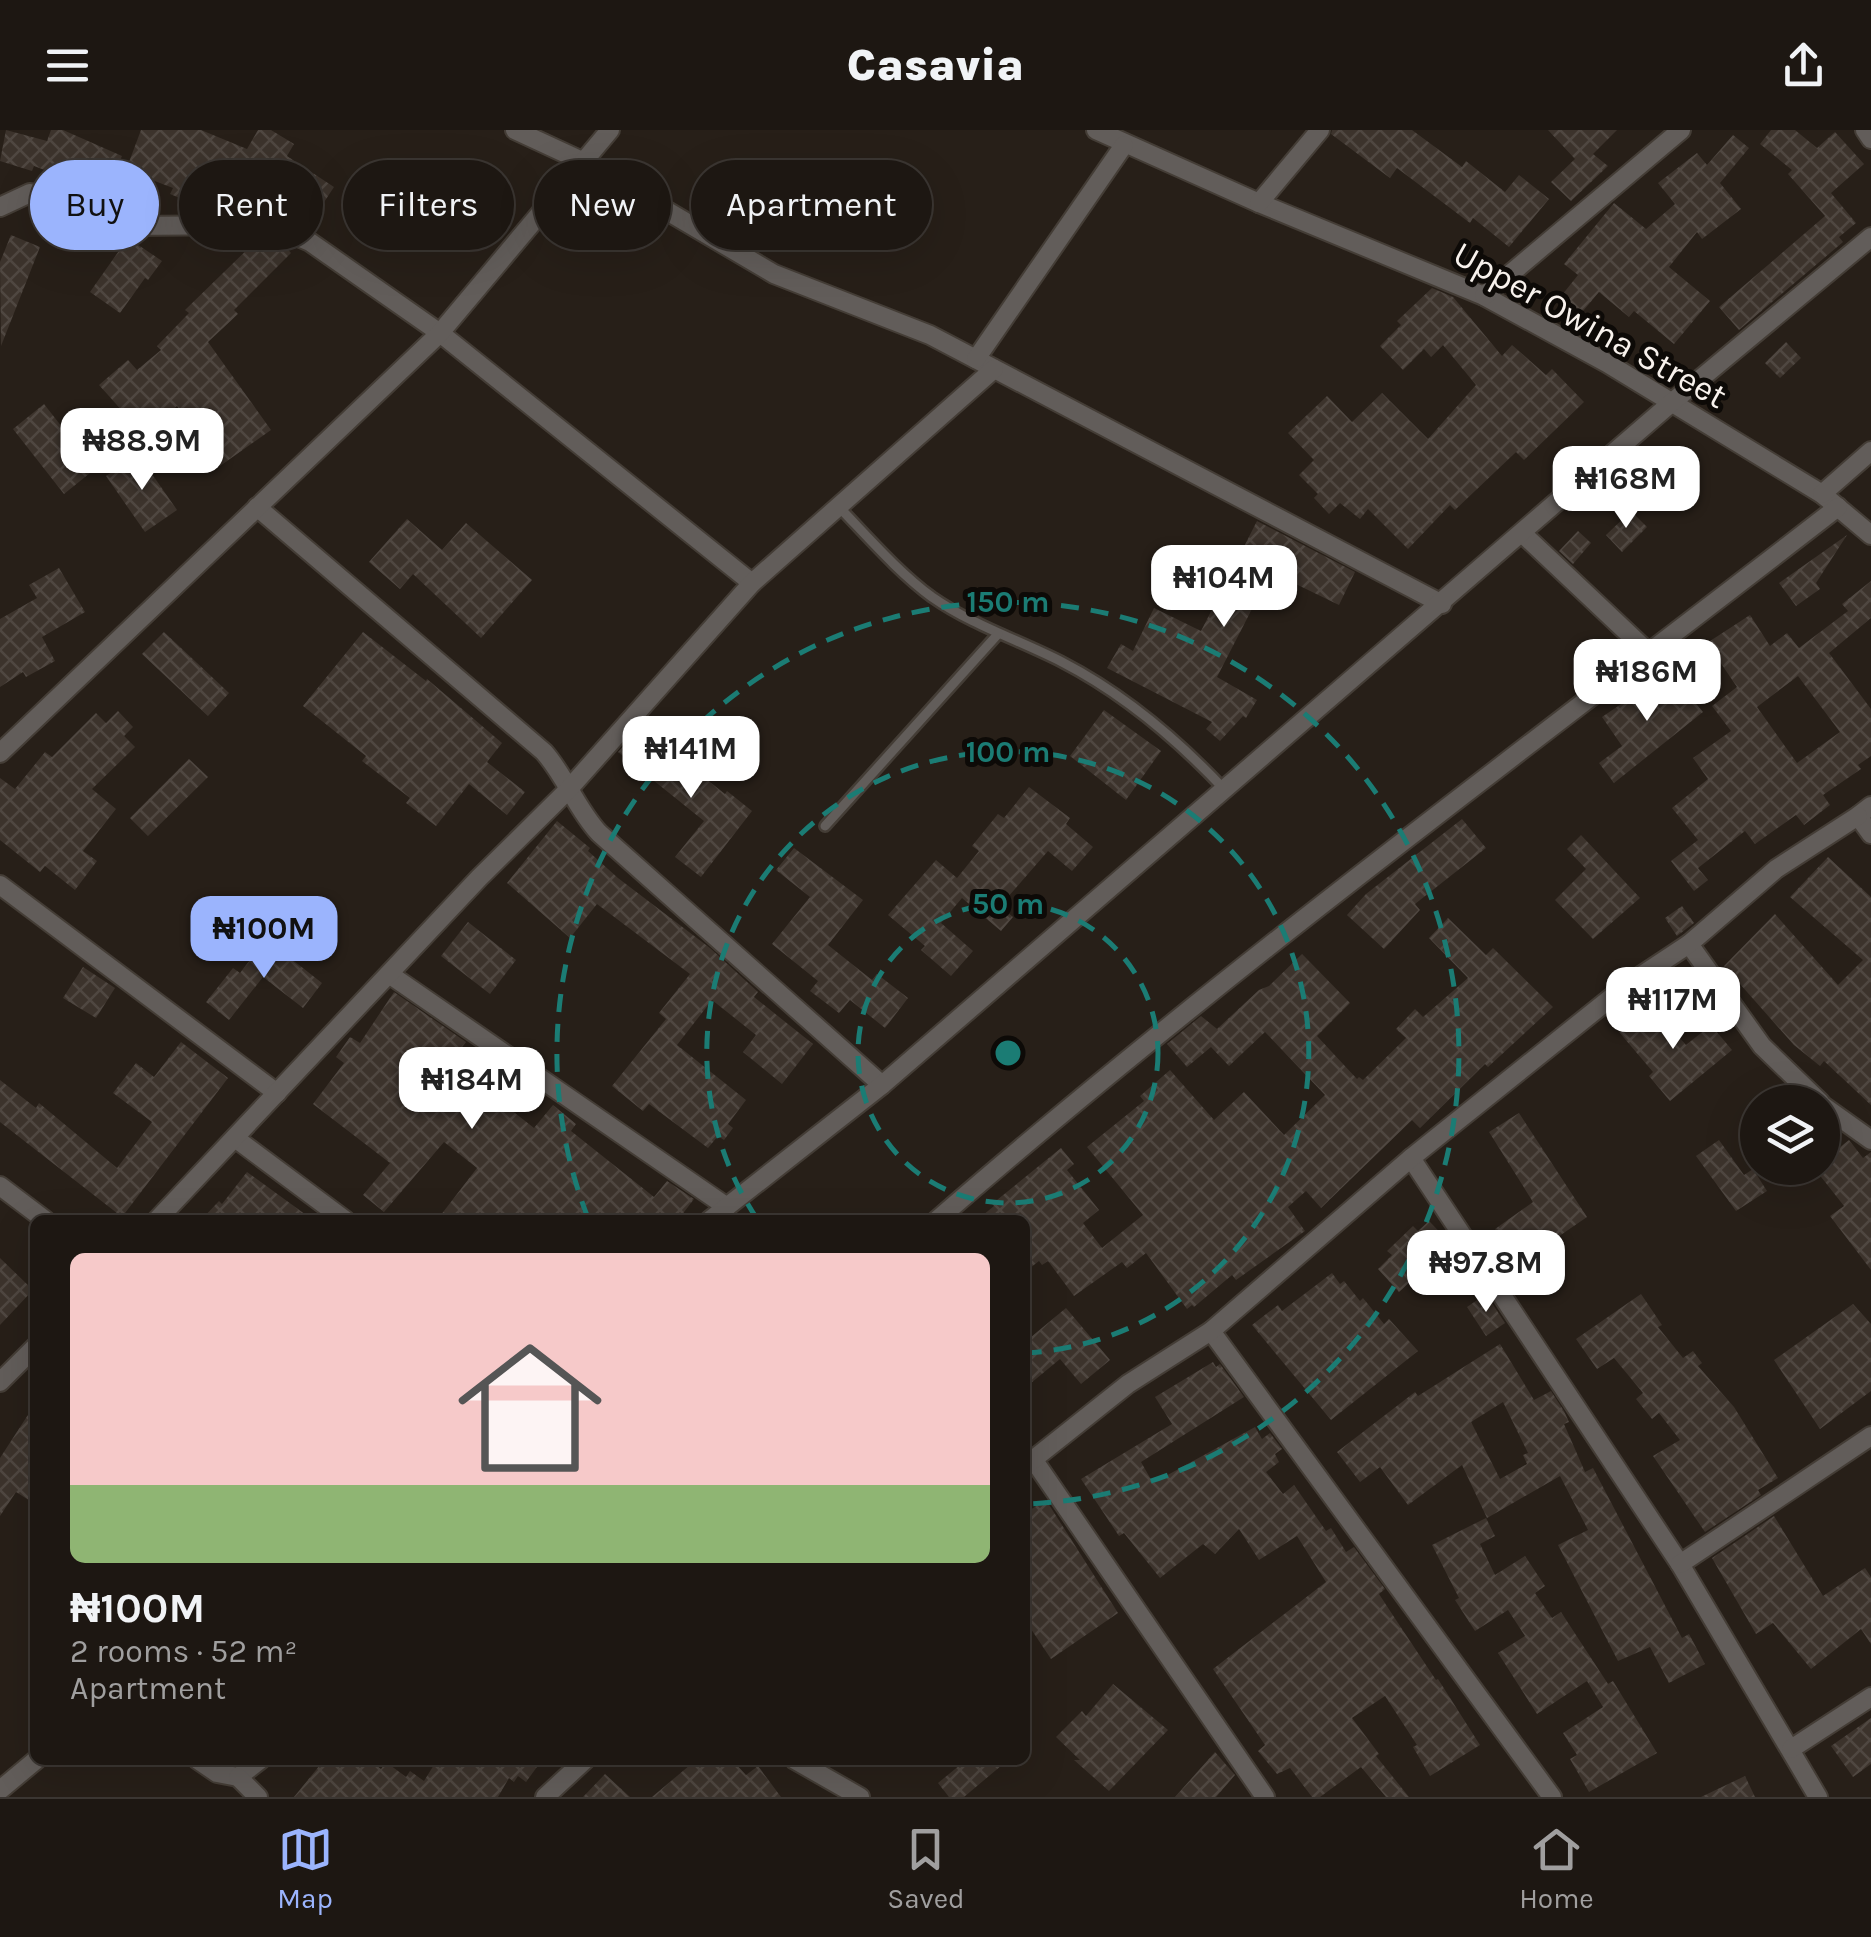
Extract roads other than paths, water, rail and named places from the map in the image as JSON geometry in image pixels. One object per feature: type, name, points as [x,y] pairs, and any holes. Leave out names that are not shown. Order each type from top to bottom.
[{"type":"street","points":[[515,130],[580,160]]},
{"type":"street","points":[[586,160],[610,130]]},
{"type":"street","name":"Upper Owina Street","points":[[1096,130],[1484,296],[1607,363],[1822,494],[1871,536]]},
{"type":"street","points":[[1259,203],[1320,130]]},
{"type":"street","points":[[1484,296],[1680,130]]},
{"type":"street","points":[[1864,130],[1871,139]]},
{"type":"street","points":[[976,359],[1124,145]]},
{"type":"street","points":[[0,207],[30,193],[126,226],[270,224],[310,242],[440,333],[752,583]]},
{"type":"street","points":[[671,213],[774,274],[930,334],[1442,604]]},
{"type":"street","points":[[0,753],[440,333],[534,221]]},
{"type":"street","points":[[717,1215],[882,1085],[1670,404],[1871,237]]},
{"type":"street","points":[[163,1215],[567,790],[752,583],[994,369]]},
{"type":"street","points":[[1822,494],[1871,451]]},
{"type":"street","points":[[257,507],[544,752],[559,769],[582,815],[599,833],[882,1085]]},
{"type":"street","points":[[943,1215],[1033,1137],[1289,931],[1838,507]]},
{"type":"street","points":[[1522,534],[1650,654]]},
{"type":"street","points":[[1030,1461],[1128,1384],[1211,1331],[1411,1158],[1627,985],[1689,944],[1776,869],[1865,811],[1871,834]]},
{"type":"street","points":[[0,885],[277,1093]]},
{"type":"street","points":[[1689,944],[1762,1046],[1802,1085]]},
{"type":"street","points":[[389,974],[727,1207]]},
{"type":"street","points":[[1840,1118],[1871,1140]]},
{"type":"street","points":[[235,1138],[338,1215]]},
{"type":"street","points":[[1411,1158],[1680,1564],[1818,1797]]},
{"type":"street","points":[[0,1186],[39,1215]]},
{"type":"street","points":[[1211,1331],[1552,1797]]},
{"type":"street","points":[[0,1382],[30,1351]]},
{"type":"street","points":[[1680,1564],[1871,1436]]},
{"type":"street","points":[[1030,1463],[1266,1797]]},
{"type":"street","points":[[1790,1749],[1871,1697]]},
{"type":"street","points":[[0,1790],[30,1765]]},
{"type":"street","points":[[205,1765],[217,1773],[238,1778],[258,1797]]},
{"type":"street","points":[[238,1778],[254,1765]]},
{"type":"street","points":[[544,1797],[579,1765]]},
{"type":"street","points":[[803,1765],[855,1796]]},
{"type":"lane","points":[[838,507],[933,597],[998,634],[1060,661],[1112,692],[1186,749],[1225,790]]},
{"type":"lane","points":[[825,826],[998,634]]}]
